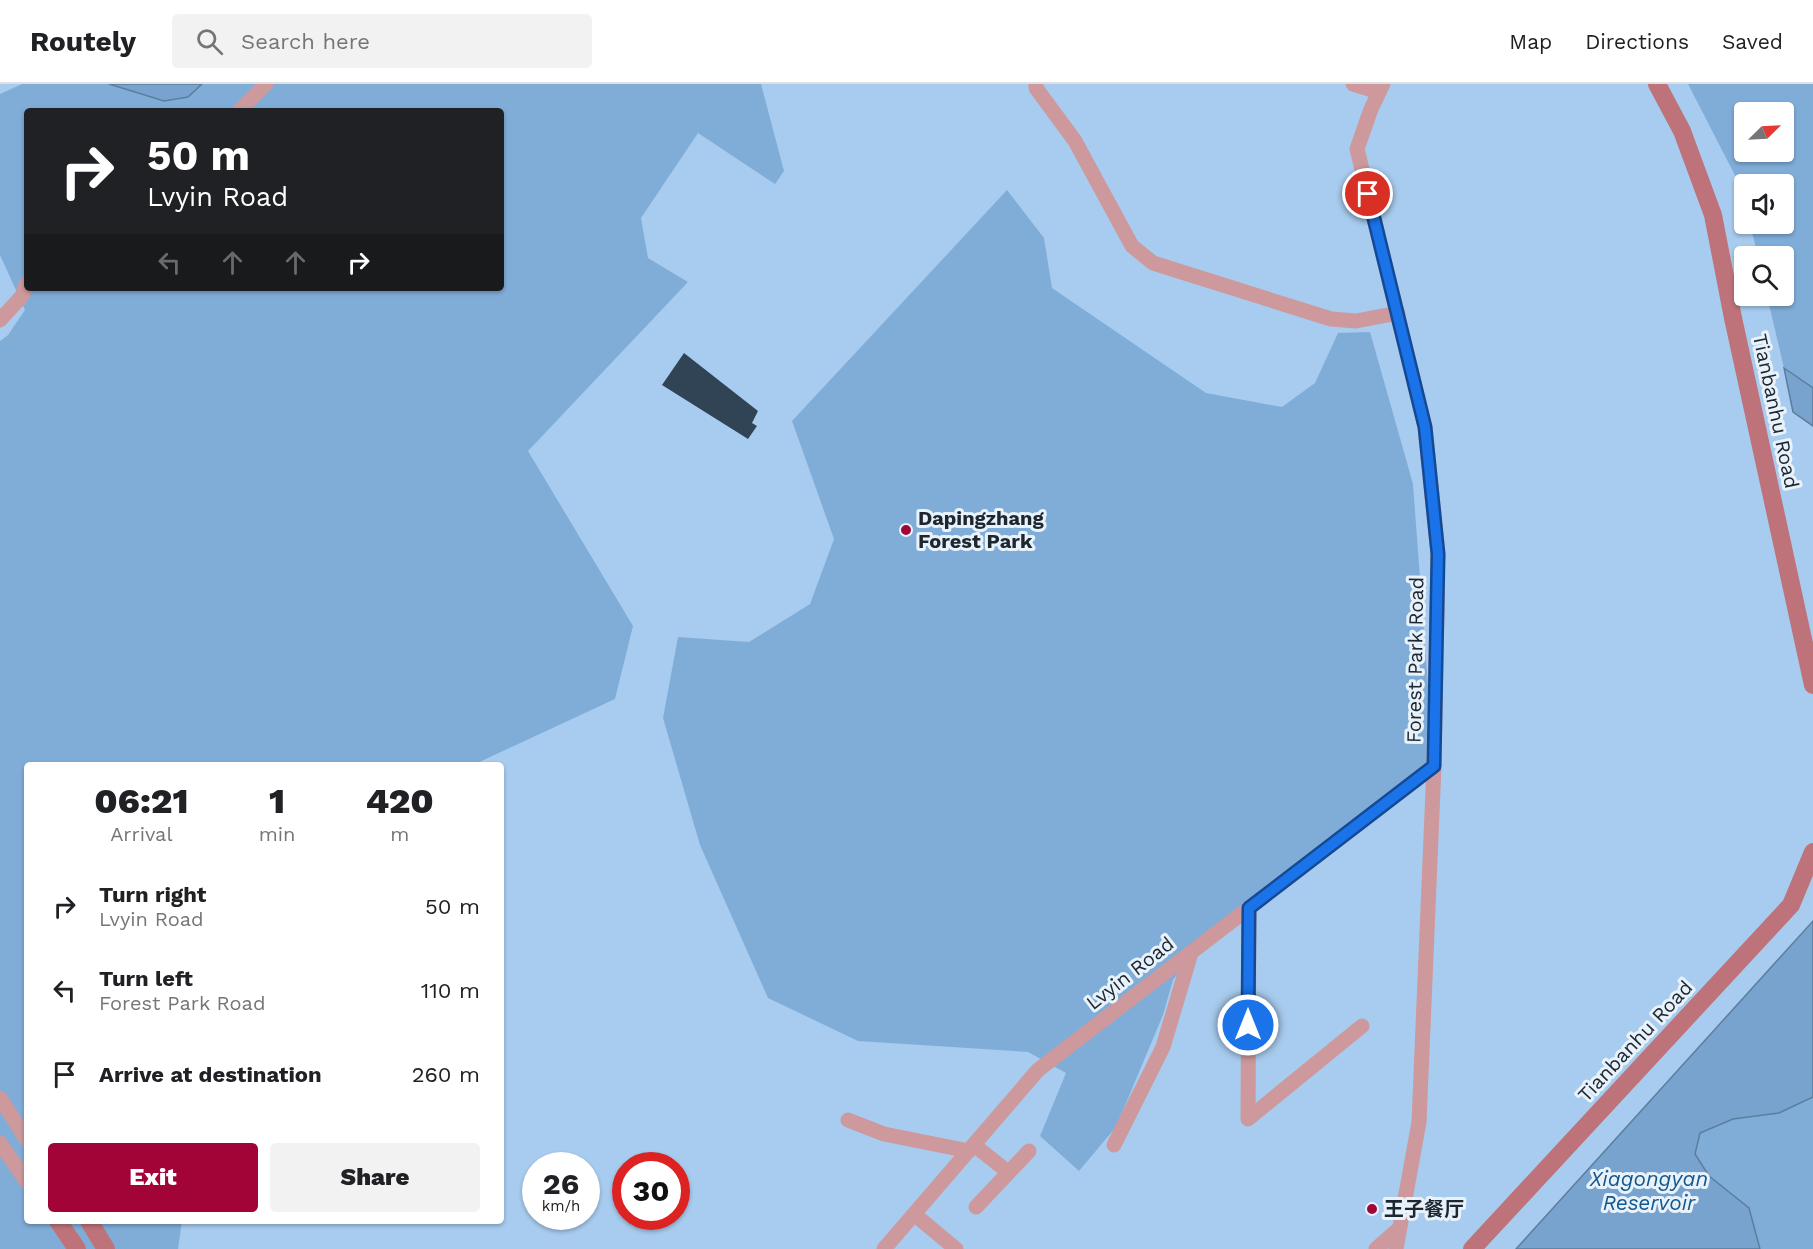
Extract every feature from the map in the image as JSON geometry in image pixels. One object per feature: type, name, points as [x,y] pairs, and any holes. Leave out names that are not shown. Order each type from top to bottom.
[{"type":"street","points":[[242,108],[266,84]]},
{"type":"street","points":[[1036,84],[1036,88],[1075,141],[1132,246],[1153,263],[1331,319],[1356,321],[1398,313]]},
{"type":"street","points":[[1353,84],[1381,88]]},
{"type":"street","name":"Tianbanhu Road","points":[[1657,84],[1682,131],[1713,215],[1735,329],[1813,684]]},
{"type":"street","name":"Forest Park Road","points":[[1381,88],[1357,149],[1425,427],[1438,554],[1434,766],[1419,1122],[1396,1249]]},
{"type":"street","points":[[0,320],[24,290]]},
{"type":"street","name":"Lvyin Road","points":[[886,1249],[1038,1070],[1434,766]]},
{"type":"street","name":"Tianbanhu Road","points":[[1472,1249],[1791,904],[1813,852]]},
{"type":"street","points":[[1249,908],[1248,1119],[1362,1026]]},
{"type":"street","points":[[1114,1145],[1163,1047],[1191,953]]},
{"type":"street","points":[[0,1098],[24,1135]]},
{"type":"street","points":[[848,1120],[884,1134],[972,1148],[1008,1172]]},
{"type":"street","points":[[0,1143],[24,1178]]},
{"type":"street","points":[[976,1208],[1029,1150]]},
{"type":"street","points":[[914,1214],[956,1249]]},
{"type":"street","points":[[60,1224],[77,1249]]},
{"type":"street","points":[[91,1224],[106,1249]]},
{"type":"street","points":[[1376,1249],[1400,1228]]},
{"type":"shaded area","name":"Dapingzhang Forest Park","points":[[0,84],[1813,84],[1813,1249],[0,1249]]},
{"type":"shaded area","points":[[22,84],[109,84],[164,101],[188,97],[202,84],[761,84],[784,171],[775,184],[698,133],[641,218],[648,258],[688,282],[528,451],[633,626],[615,699],[479,762],[24,762],[24,1224],[182,1224],[178,1249],[0,1249],[0,341],[8,335],[25,310],[0,255],[0,94]]},
{"type":"shaded area","points":[[1688,84],[1813,84],[1813,388],[1784,368],[1769,306],[1794,306],[1794,246],[1756,246],[1752,234],[1794,234],[1794,174],[1734,174]]},
{"type":"shaded area","points":[[1007,190],[1044,238],[1052,288],[1206,393],[1282,407],[1315,383],[1338,333],[1370,332],[1413,484],[1434,766],[1204,939],[1173,980],[1163,1015],[1116,1127],[1079,1171],[1040,1136],[1066,1073],[1028,1052],[858,1041],[768,998],[700,845],[663,718],[678,637],[749,642],[810,604],[834,539],[792,421]]},
{"type":"shaded area","points":[[1813,1097],[1813,1249],[1760,1249],[1749,1208],[1709,1176],[1695,1154],[1700,1133],[1733,1119],[1779,1113]]},
{"type":"water","points":[[109,84],[202,84],[188,97],[164,101]]},
{"type":"water","points":[[1784,368],[1813,388],[1813,426],[1793,412]]},
{"type":"water","name":"Xiagongyan Reservoir","points":[[1813,921],[1813,1097],[1779,1113],[1733,1119],[1700,1133],[1695,1154],[1709,1176],[1749,1208],[1760,1249],[1516,1249]]},
{"type":"building","points":[[684,353],[758,411],[752,423],[757,426],[748,439],[662,385]]},
{"type":"place","name":"Dapingzhang Forest Park","points":[[906,530]]},
{"type":"place","name":"王子餐厅","points":[[1372,1209]]},
{"type":"route","points":[[1248,1025],[1249,908],[1434,766],[1438,554],[1425,427],[1368,194]]}]
